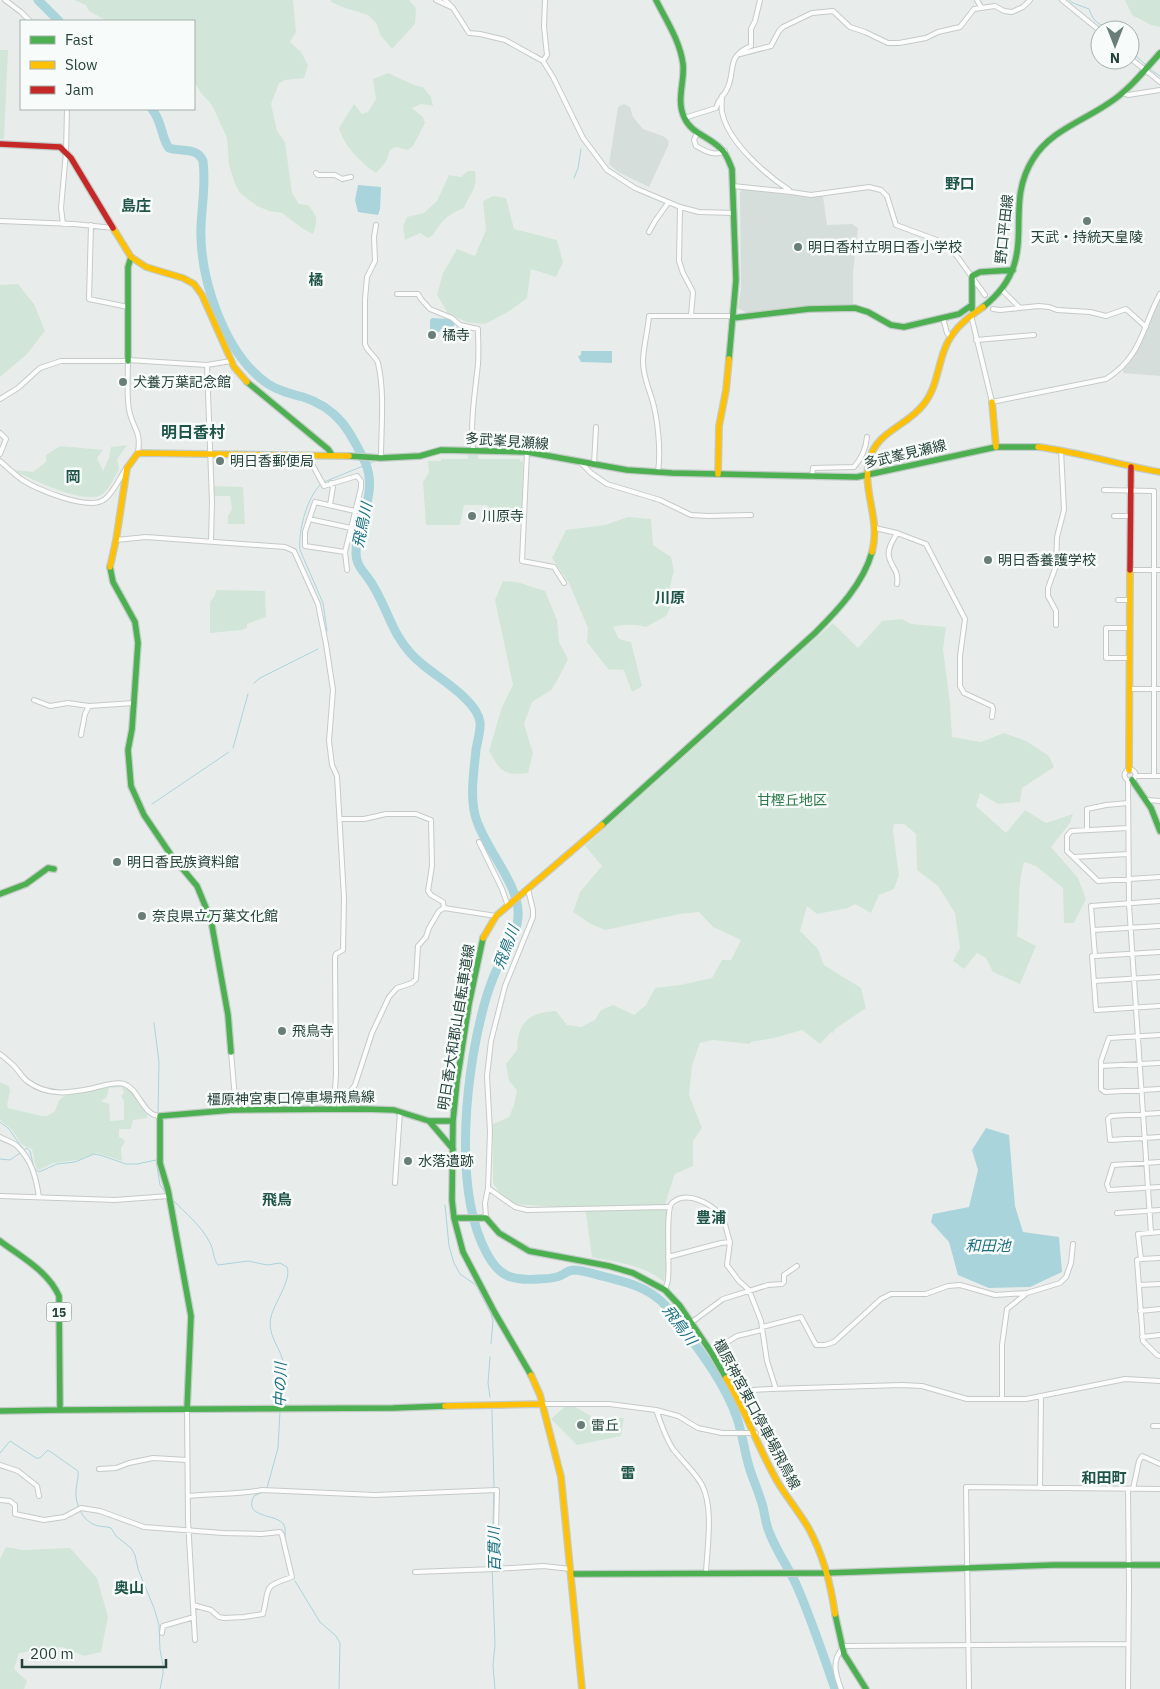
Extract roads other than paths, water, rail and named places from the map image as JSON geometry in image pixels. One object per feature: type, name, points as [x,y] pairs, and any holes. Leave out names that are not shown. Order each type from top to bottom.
[{"type":"main road","points":[[656,0],[681,54],[683,65],[681,101],[684,118],[697,133],[718,144],[729,157],[731,163],[736,280],[726,390],[719,426],[718,474]]},
{"type":"main road","name":"野口平田線","points":[[866,476],[871,453],[876,444],[886,433],[904,423],[924,404],[932,388],[950,337],[971,315],[1002,290],[1009,279],[1017,259],[1020,191],[1032,159],[1045,143],[1060,131],[1100,109],[1123,93],[1160,53]]},
{"type":"main road","points":[[0,144],[60,147],[66,152],[72,158],[131,257],[146,267],[183,278],[194,284],[202,295],[231,361],[242,379],[328,449],[332,455]]},
{"type":"main road","points":[[128,361],[128,267],[131,257]]},
{"type":"main road","points":[[971,315],[972,276],[980,272],[1013,270]]},
{"type":"main road","points":[[733,318],[826,308],[855,308],[871,312],[890,325],[898,327],[959,314],[972,306]]},
{"type":"main road","points":[[992,402],[996,447]]},
{"type":"main road","name":"多武峯見瀬線","points":[[138,453],[332,455],[381,458],[420,456],[441,450],[473,450],[527,452],[627,470],[857,477],[996,447],[1030,446],[1061,450],[1160,472]]},
{"type":"main road","points":[[138,453],[127,468],[110,567],[113,582],[135,622],[138,642],[132,729],[128,750],[131,786],[144,815],[170,855],[197,886],[210,920],[228,1015],[231,1052]]},
{"type":"main road","points":[[1129,770],[1131,467]]},
{"type":"main road","name":"明日香大和郡山自転車道線","points":[[453,1121],[469,1004],[482,940],[496,916],[672,762],[822,626],[847,597],[866,566],[874,547],[875,528],[866,476]]},
{"type":"main road","points":[[1132,779],[1147,800],[1160,831]]},
{"type":"main road","points":[[0,894],[18,887],[48,868],[54,868]]},
{"type":"main road","name":"橿原神宮東口停車場飛鳥線","points":[[160,1116],[236,1110],[336,1108],[400,1112],[429,1121],[453,1121]]},
{"type":"main road","points":[[160,1116],[159,1157],[169,1196],[191,1316],[187,1409]]},
{"type":"main road","points":[[429,1121],[453,1149]]},
{"type":"main road","points":[[453,1121],[452,1200],[454,1218],[463,1252],[495,1313],[534,1380],[540,1395],[561,1477],[582,1689]]},
{"type":"main road","points":[[454,1218],[484,1218]]},
{"type":"main road","name":"橿原神宮東口停車場飛鳥線","points":[[484,1218],[499,1233],[529,1251],[609,1266],[633,1273],[665,1290],[692,1322],[736,1395],[777,1481],[809,1530],[821,1556],[832,1593],[844,1654],[866,1689]]},
{"type":"main road","name":"15","points":[[0,1241],[46,1276],[54,1285],[59,1296],[60,1410]]},
{"type":"main road","points":[[0,1411],[393,1408],[541,1404]]},
{"type":"main road","points":[[571,1571],[826,1573],[1160,1564]]},
{"type":"street","points":[[5,0],[29,20]]},
{"type":"street","points":[[436,0],[453,8]]},
{"type":"street","points":[[445,0],[453,8],[468,33],[505,40],[543,61],[583,138],[608,170],[635,188],[668,203],[699,212],[734,213]]},
{"type":"street","points":[[543,61],[547,55],[543,20],[545,0]]},
{"type":"street","points":[[684,118],[716,108],[718,100],[726,91],[733,61],[745,49],[751,46],[751,29],[760,0]]},
{"type":"street","points":[[977,0],[981,7]]},
{"type":"street","points":[[740,54],[771,46],[783,27],[812,13],[833,11],[850,27],[888,43],[899,43],[926,38],[938,32],[960,27],[974,9],[994,6],[1004,11],[1012,12],[1023,7],[1030,0]]},
{"type":"street","points":[[1062,0],[1090,23]]},
{"type":"street","points":[[1140,67],[1160,82]]},
{"type":"street","points":[[1123,93],[1128,95],[1143,94],[1160,90]]},
{"type":"street","points":[[722,96],[722,111],[735,141],[772,177],[791,192]]},
{"type":"street","points":[[63,224],[61,208],[66,152],[67,110]]},
{"type":"street","points":[[697,133],[694,142],[696,146],[714,154],[720,154],[724,151]]},
{"type":"street","points":[[316,173],[318,175],[335,175],[342,179],[351,176]]},
{"type":"street","points":[[733,186],[811,195],[869,187],[881,190],[887,196],[896,225],[947,245],[960,259],[984,294]]},
{"type":"street","points":[[650,232],[655,221],[668,203]]},
{"type":"street","points":[[680,207],[679,260],[683,273],[693,292],[691,315]]},
{"type":"street","points":[[0,221],[91,225],[114,228]]},
{"type":"street","points":[[91,225],[89,299],[128,307]]},
{"type":"street","points":[[376,225],[374,237],[375,262],[367,277],[365,344],[377,361],[382,392],[381,458]]},
{"type":"street","points":[[1002,290],[1020,308]]},
{"type":"street","points":[[397,294],[418,294],[430,309],[452,318],[460,325],[478,329],[478,362],[472,404],[471,430],[473,450]]},
{"type":"street","points":[[971,315],[992,402],[1106,380],[1123,367],[1143,336],[1153,306],[1160,294]]},
{"type":"street","points":[[993,308],[1049,307],[1057,310],[1090,312],[1106,316],[1126,309],[1146,327]]},
{"type":"street","points":[[658,472],[660,462],[656,426],[643,362],[650,316],[691,315],[729,316],[733,318]]},
{"type":"street","points":[[943,318],[950,337]]},
{"type":"street","points":[[976,340],[1034,335]]},
{"type":"street","points":[[0,399],[18,388],[40,368],[61,361],[128,361],[207,365],[231,361]]},
{"type":"street","points":[[128,361],[130,414],[138,432],[140,442],[138,453]]},
{"type":"street","points":[[207,365],[212,502],[211,541]]},
{"type":"street","points":[[594,464],[596,427]]},
{"type":"street","points":[[0,433],[6,439],[0,454]]},
{"type":"street","points":[[812,477],[813,468],[854,467],[859,461],[867,437]]},
{"type":"street","points":[[1056,625],[1056,611],[1048,596],[1048,588],[1056,566],[1057,537],[1064,510],[1061,450]]},
{"type":"street","points":[[527,452],[522,561],[554,567],[564,584]]},
{"type":"street","points":[[307,455],[324,486],[331,482],[357,476],[360,480],[360,488],[345,552],[347,570]]},
{"type":"street","points":[[0,461],[31,485],[64,498],[88,502],[100,502],[106,499],[127,468]]},
{"type":"street","points":[[579,461],[591,473],[607,484],[660,500],[691,514],[708,516],[751,515]]},
{"type":"street","points":[[330,505],[333,487],[331,482]]},
{"type":"street","points":[[1104,490],[1154,491],[1154,776]]},
{"type":"street","points":[[345,552],[305,546],[305,532],[315,502],[355,511]]},
{"type":"street","points":[[1154,515],[1160,514]]},
{"type":"street","points":[[1114,516],[1130,516]]},
{"type":"street","points":[[309,519],[350,528]]},
{"type":"street","points":[[875,528],[897,533],[926,544],[965,619],[960,656],[960,686],[964,693],[992,706],[992,717]]},
{"type":"street","points":[[897,533],[888,555],[898,576],[897,584]]},
{"type":"street","points":[[116,540],[146,536],[285,547],[294,551],[318,604],[333,690],[329,741],[332,765],[337,776],[344,898],[342,950],[335,957],[336,1108]]},
{"type":"street","points":[[1154,541],[1160,541]]},
{"type":"street","points":[[1130,570],[1160,570]]},
{"type":"street","points":[[1154,599],[1160,599]]},
{"type":"street","points":[[1118,600],[1130,600]]},
{"type":"street","points":[[1129,658],[1106,658],[1106,628],[1130,628]]},
{"type":"street","points":[[1153,628],[1160,628]]},
{"type":"street","points":[[1154,657],[1160,657]]},
{"type":"street","points":[[1129,689],[1160,689]]},
{"type":"street","points":[[34,700],[50,706],[68,703],[89,706],[134,703]]},
{"type":"street","points":[[82,735],[84,714],[89,706]]},
{"type":"street","points":[[1154,718],[1160,718]]},
{"type":"street","points":[[1154,746],[1160,746]]},
{"type":"street","points":[[1151,1232],[1129,904],[1128,803],[1132,779],[1133,771],[1129,770],[1124,774],[1124,777],[1132,779],[1160,776]]},
{"type":"street","points":[[1147,800],[1160,801]]},
{"type":"street","points":[[1087,830],[1087,809],[1106,804],[1128,803]]},
{"type":"street","points":[[340,819],[364,819],[386,814],[416,814],[431,820],[432,866],[428,891],[430,895],[443,902],[444,908]]},
{"type":"street","points":[[1128,828],[1071,831],[1067,836],[1067,851],[1098,881],[1160,877]]},
{"type":"street","points":[[479,842],[502,889],[507,907]]},
{"type":"street","points":[[1074,858],[1128,854]]},
{"type":"street","points":[[484,1218],[488,1188],[490,1109],[487,1076],[491,1040],[505,986],[532,917],[533,910],[526,891]]},
{"type":"street","points":[[1095,956],[1092,906],[1160,901]]},
{"type":"street","points":[[336,1108],[355,1085],[371,1041],[372,1033],[389,997],[397,988],[416,979],[418,946],[426,937],[439,911],[444,908],[496,916]]},
{"type":"street","points":[[1093,930],[1160,926]]},
{"type":"street","points":[[1160,952],[1092,956],[1096,1010],[1160,1006]]},
{"type":"street","points":[[1094,981],[1160,977]]},
{"type":"street","points":[[1160,1034],[1109,1038],[1101,1060],[1101,1089],[1104,1092],[1160,1089]]},
{"type":"street","points":[[231,1052],[236,1110]]},
{"type":"street","points":[[0,1054],[27,1081],[44,1090],[55,1093],[67,1093],[121,1083],[130,1087],[150,1112],[155,1116],[160,1116]]},
{"type":"street","points":[[1101,1066],[1160,1063]]},
{"type":"street","points":[[395,1183],[400,1112]]},
{"type":"street","points":[[1160,1113],[1111,1116],[1108,1119],[1110,1140],[1160,1137]]},
{"type":"street","points":[[0,1137],[17,1146],[23,1154],[36,1177],[39,1197]]},
{"type":"street","points":[[1160,1162],[1113,1165],[1107,1184],[1110,1190],[1160,1187]]},
{"type":"street","points":[[488,1188],[515,1207],[527,1210],[668,1207]]},
{"type":"street","points":[[0,1196],[115,1200],[169,1196]]},
{"type":"street","points":[[665,1290],[668,1279],[668,1207],[670,1203],[678,1198],[688,1197],[711,1205],[723,1218],[730,1242],[727,1265],[739,1281],[749,1290],[762,1328],[767,1361],[776,1389]]},
{"type":"street","points":[[1117,1213],[1160,1210]]},
{"type":"street","points":[[1141,1259],[1138,1234],[1160,1232]]},
{"type":"street","points":[[668,1257],[730,1242]]},
{"type":"street","points":[[711,1352],[737,1336],[801,1317],[816,1345],[825,1345],[834,1342],[881,1299],[891,1294],[926,1294],[948,1286],[960,1285],[995,1295],[1027,1293],[1060,1283],[1066,1278],[1071,1263],[1073,1244]]},
{"type":"street","points":[[1160,1258],[1137,1260],[1142,1336],[1156,1355],[1160,1356]]},
{"type":"street","points":[[692,1322],[723,1299],[768,1285],[782,1284],[784,1282],[784,1275],[797,1266]]},
{"type":"street","points":[[1139,1285],[1160,1284]]},
{"type":"street","points":[[1002,1399],[1002,1345],[1007,1309],[1027,1293]]},
{"type":"street","points":[[1140,1311],[1160,1309]]},
{"type":"street","points":[[1142,1336],[1160,1335]]},
{"type":"street","points":[[736,1395],[753,1390],[902,1385],[922,1386],[967,1399],[1002,1399],[1041,1397],[1125,1379],[1160,1381]]},
{"type":"street","points":[[1040,1488],[1041,1397]]},
{"type":"street","points":[[541,1404],[609,1404],[656,1410],[678,1416],[698,1428],[722,1432],[756,1434]]},
{"type":"street","points":[[187,1409],[189,1531],[195,1640]]},
{"type":"street","points":[[656,1410],[664,1434],[671,1447],[702,1484],[706,1496],[709,1510],[706,1573]]},
{"type":"street","points":[[1153,1426],[1160,1426]]},
{"type":"street","points":[[1133,1489],[1139,1461],[1142,1456],[1160,1464]]},
{"type":"street","points":[[99,1469],[116,1468],[154,1458],[187,1460]]},
{"type":"street","points":[[0,1466],[18,1471],[37,1486],[39,1496]]},
{"type":"street","points":[[969,1689],[966,1487],[1160,1489]]},
{"type":"street","points":[[1128,1489],[1128,1689]]},
{"type":"street","points":[[188,1496],[210,1493],[246,1494],[262,1490],[375,1495],[495,1490],[495,1569]]},
{"type":"street","points":[[0,1500],[10,1501],[15,1505],[15,1514],[44,1520],[64,1517],[79,1509],[100,1511],[144,1527],[261,1534],[280,1532],[292,1577],[273,1583],[268,1588],[263,1614],[224,1618],[219,1617],[211,1610],[193,1605]]},
{"type":"street","points":[[415,1572],[543,1566],[571,1571]]},
{"type":"street","points":[[162,1633],[163,1626],[194,1617]]},
{"type":"street","points":[[841,1689],[835,1666],[838,1654],[842,1648],[968,1644],[1128,1644]]},
{"type":"water","points":[[358,185],[381,187],[378,215],[358,212],[355,200]]},
{"type":"water","points":[[432,318],[450,319],[454,323],[454,327],[470,328],[469,334],[430,331],[430,320]]},
{"type":"water","points":[[581,351],[612,351],[612,363],[581,362],[578,356],[581,355]]},
{"type":"water","name":"和田池","points":[[986,1128],[1009,1135],[1015,1206],[1023,1232],[1059,1237],[1062,1272],[1030,1287],[989,1288],[958,1275],[949,1242],[931,1222],[933,1214],[969,1207],[978,1170],[972,1150]]},
{"type":"waterway","name":"飛鳥川","points":[[38,0],[58,20]]},
{"type":"waterway","points":[[1069,0],[1089,9],[1095,20]]},
{"type":"waterway","points":[[1140,60],[1145,64]]},
{"type":"waterway","points":[[1151,70],[1160,76]]},
{"type":"waterway","name":"飛鳥川","points":[[153,110],[169,148],[193,152],[203,161],[204,185],[201,226],[204,268],[217,313],[227,334],[252,371],[268,384],[325,407],[342,422],[354,440],[369,474],[368,497],[357,542],[356,557],[358,564],[377,592],[400,640],[412,655],[465,698],[472,706],[480,722],[473,782],[475,815],[479,827],[514,892],[518,917],[513,937],[487,995],[473,1055],[468,1090],[466,1160],[469,1194],[475,1225],[486,1252],[496,1267],[507,1276],[521,1279],[546,1279],[557,1277],[571,1270],[584,1271],[626,1282],[647,1291],[670,1311],[699,1350],[727,1394],[739,1424],[750,1469],[769,1531],[801,1597],[835,1689]]},
{"type":"waterway","points":[[574,178],[578,168],[581,149]]},
{"type":"waterway","points":[[324,482],[373,462]]},
{"type":"waterway","points":[[320,485],[311,498],[304,515],[300,534],[300,550],[323,603],[327,631]]},
{"type":"waterway","points":[[254,683],[260,678],[318,649]]},
{"type":"waterway","points":[[233,748],[248,694]]},
{"type":"waterway","points":[[152,804],[229,752]]},
{"type":"waterway","points":[[154,1023],[159,1062],[158,1114]]},
{"type":"waterway","points":[[0,1122],[9,1129],[23,1149]]},
{"type":"waterway","name":"中の川","points":[[0,1159],[10,1160],[27,1148],[30,1151],[34,1168],[39,1172],[57,1164],[75,1162],[94,1154],[126,1164],[156,1160],[160,1185],[165,1192]]},
{"type":"waterway","name":"中の川","points":[[173,1200],[207,1237],[218,1265],[248,1261],[267,1265],[280,1263],[287,1267],[287,1278],[270,1323],[272,1334],[284,1366],[280,1407]]},
{"type":"waterway","name":"百貫川","points":[[445,1205],[449,1246],[454,1263],[460,1274],[476,1285],[491,1314],[493,1321],[491,1344]]},
{"type":"waterway","name":"百貫川","points":[[490,1357],[488,1383],[490,1397]]},
{"type":"waterway","name":"百貫川","points":[[492,1410],[494,1486],[492,1566],[495,1644],[493,1666],[495,1689]]},
{"type":"waterway","name":"中の川","points":[[267,1488],[278,1448],[280,1411]]},
{"type":"waterway","points":[[0,1453],[10,1441],[36,1458],[40,1458],[48,1450],[78,1471],[76,1496],[80,1511],[90,1523],[111,1528],[116,1536],[131,1548],[159,1625],[163,1665],[160,1689]]},
{"type":"waterway","name":"中の川","points":[[265,1491],[254,1496],[253,1509],[262,1515],[280,1521],[285,1526],[285,1537]]},
{"type":"waterway","name":"中の川","points":[[295,1581],[320,1622],[336,1636],[340,1643],[339,1689]]},
{"type":"place","name":"天武・持統天皇陵","points":[[1087,221]]},
{"type":"place","name":"明日香村立明日香小学校","points":[[798,247]]},
{"type":"place","name":"橘寺","points":[[432,335]]},
{"type":"place","name":"犬養万葉記念館","points":[[123,382]]},
{"type":"place","name":"明日香郵便局","points":[[220,461]]},
{"type":"place","name":"川原寺","points":[[472,516]]},
{"type":"place","name":"明日香養護学校","points":[[988,560]]},
{"type":"place","name":"明日香民族資料館","points":[[117,862]]},
{"type":"place","name":"奈良県立万葉文化館","points":[[142,916]]},
{"type":"place","name":"飛鳥寺","points":[[282,1031]]},
{"type":"place","name":"水落遺跡","points":[[408,1161]]},
{"type":"place","name":"雷丘","points":[[581,1425]]},
{"type":"district","name":"野口","points":[[960,183]]},
{"type":"district","name":"島庄","points":[[136,205]]},
{"type":"district","name":"橘","points":[[316,279]]},
{"type":"district","name":"明日香村","points":[[193,432]]},
{"type":"district","name":"岡","points":[[73,476]]},
{"type":"district","name":"川原","points":[[670,597]]},
{"type":"district","name":"飛鳥","points":[[277,1199]]},
{"type":"district","name":"豊浦","points":[[711,1217]]},
{"type":"district","name":"雷","points":[[628,1472]]},
{"type":"district","name":"和田町","points":[[1104,1477]]},
{"type":"district","name":"奥山","points":[[129,1587]]},
{"type":"park label","name":"甘樫丘地区","points":[[792,800]]}]
